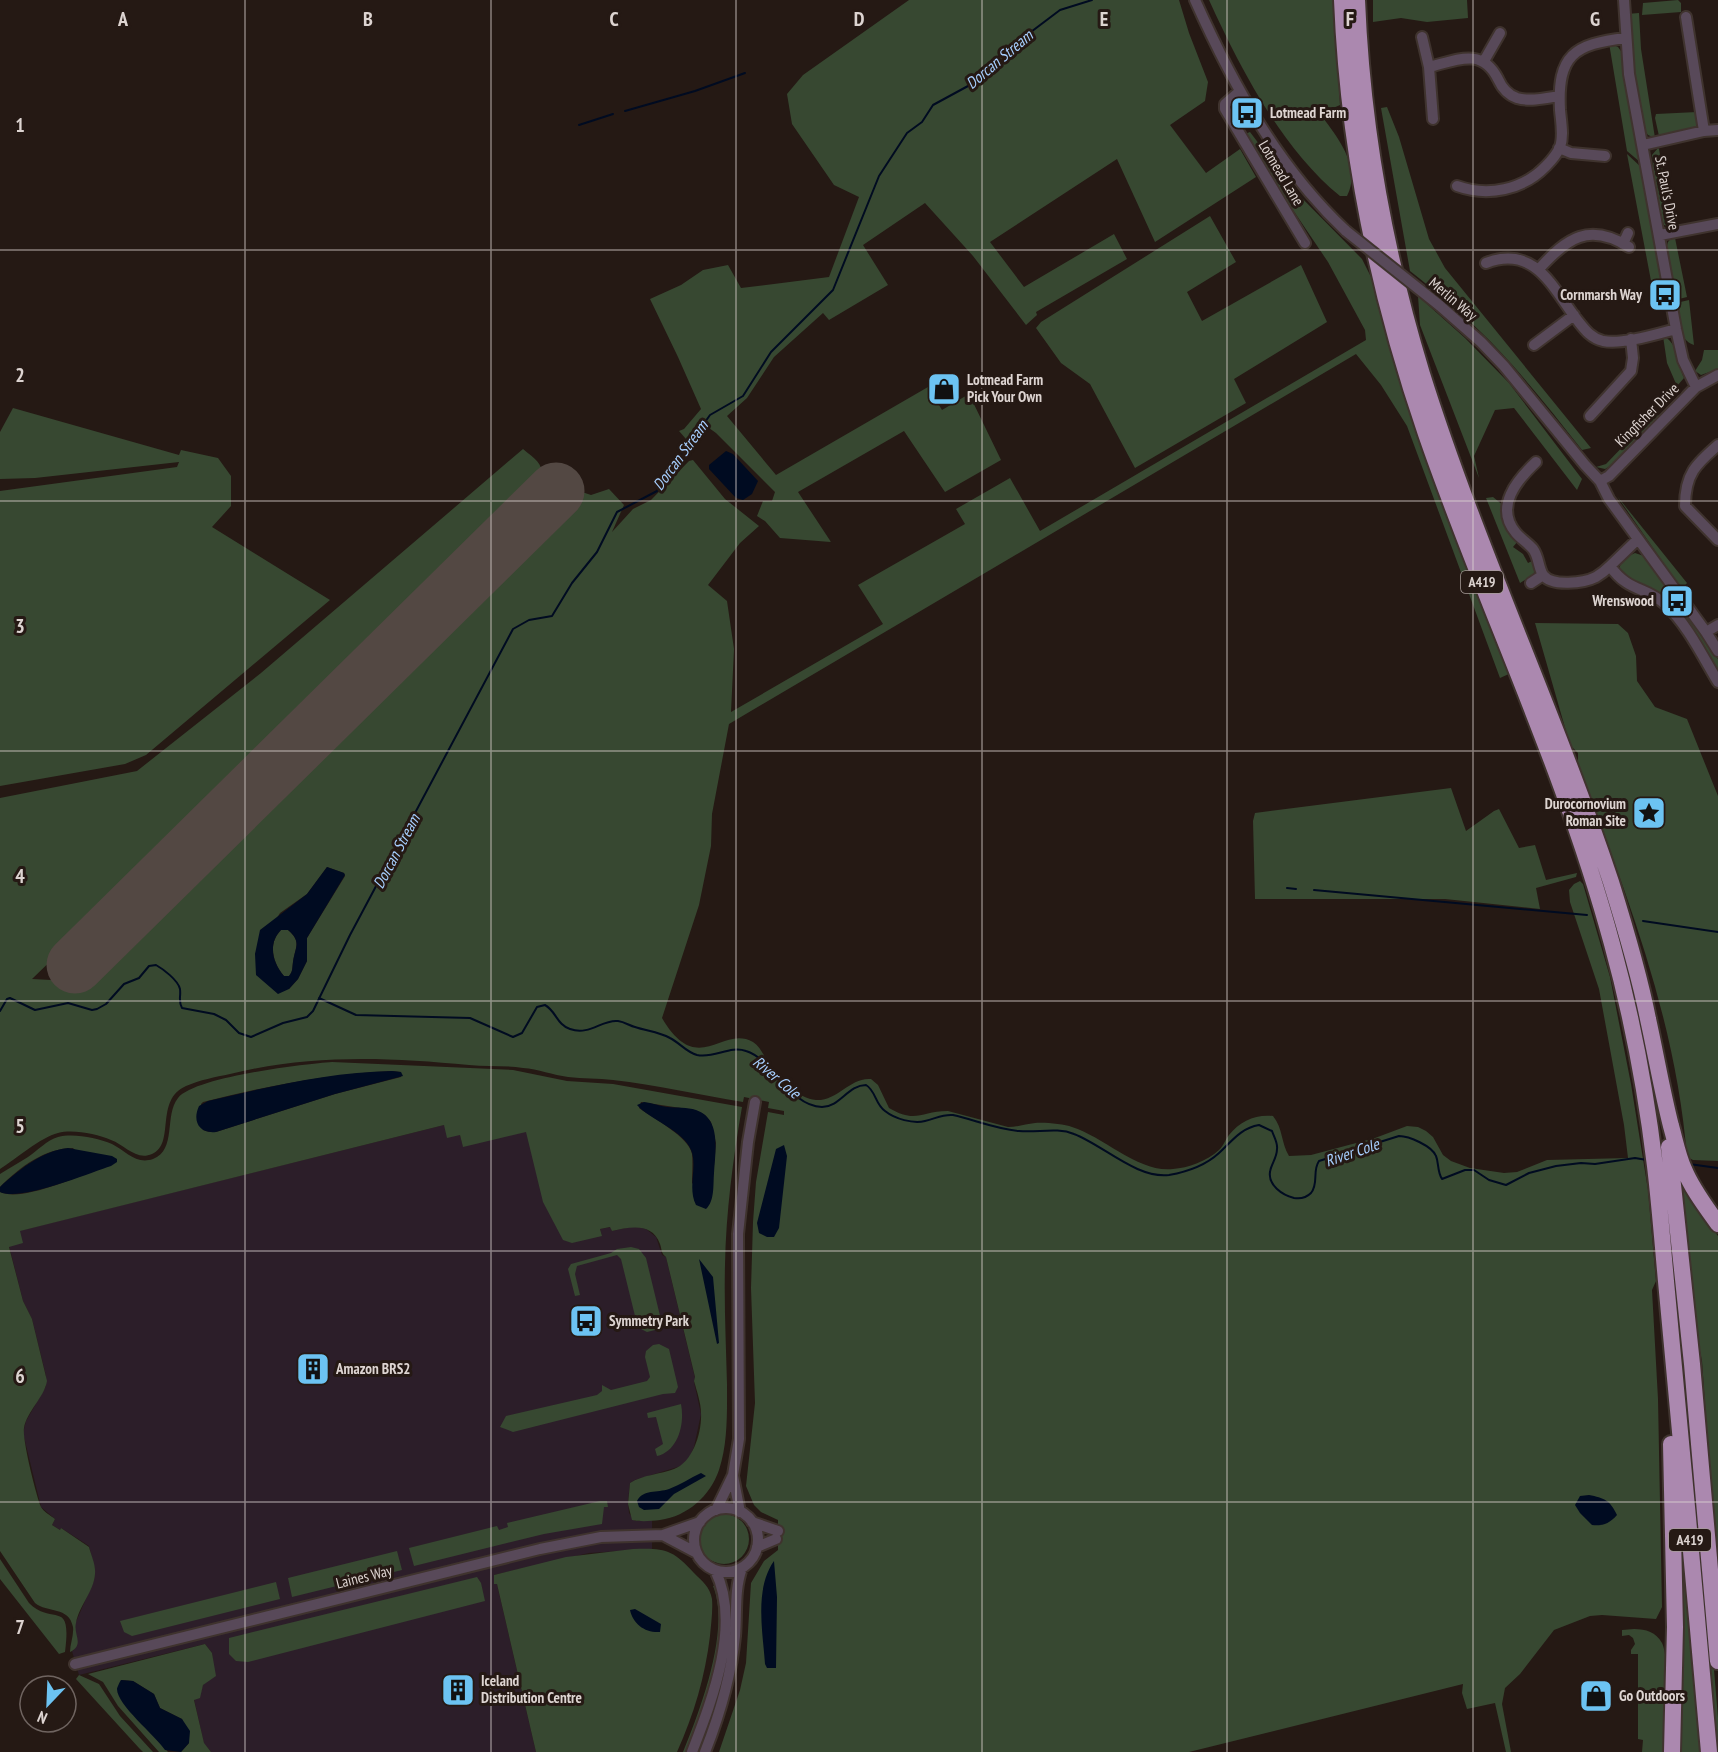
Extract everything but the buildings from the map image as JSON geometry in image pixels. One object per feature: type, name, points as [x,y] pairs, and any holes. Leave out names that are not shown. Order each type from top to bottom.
[{"type":"highway","name":"A419","points":[[1342,0],[1349,95],[1358,164],[1393,329],[1427,437],[1567,804],[1601,907],[1621,980],[1637,1052],[1669,1164],[1671,1330],[1709,1751]]},
{"type":"highway","name":"A419","points":[[1357,0],[1362,73],[1373,160],[1392,260],[1413,341],[1440,427],[1611,884],[1628,936],[1648,1016],[1662,1087],[1691,1353],[1718,1661]]},
{"type":"highway","points":[[1669,1164],[1718,1224]]},
{"type":"highway","points":[[1671,1330],[1675,1627],[1672,1752]]},
{"type":"street","name":"Merlin Way","points":[[1195,0],[1239,92],[1296,178],[1315,201],[1346,231],[1438,305],[1481,342],[1504,366],[1600,481],[1609,499],[1718,651]]},
{"type":"street","name":"St. Paul's Drive","points":[[1624,0],[1629,74],[1676,329],[1683,360],[1696,387]]},
{"type":"street","points":[[1686,17],[1704,131]]},
{"type":"street","points":[[1484,61],[1500,33]]},
{"type":"street","points":[[1422,37],[1429,67],[1433,120]]},
{"type":"street","points":[[1457,186],[1472,190],[1492,191],[1516,186],[1531,179],[1543,169],[1559,148],[1561,129],[1559,96],[1561,77],[1567,63],[1577,52],[1590,44],[1626,38]]},
{"type":"street","points":[[1429,67],[1469,58],[1484,61],[1491,67],[1503,89],[1510,95],[1527,100],[1559,96]]},
{"type":"street","name":"Lotmead Lane","points":[[1239,92],[1228,99],[1225,104],[1226,109],[1305,243]]},
{"type":"street","points":[[1643,145],[1718,130]]},
{"type":"street","points":[[1559,148],[1571,153],[1594,151],[1605,156]]},
{"type":"street","points":[[1660,235],[1718,224]]},
{"type":"street","points":[[1539,269],[1562,245],[1581,236],[1605,236],[1626,245],[1628,233]]},
{"type":"street","points":[[1486,263],[1510,258],[1526,262],[1539,269],[1587,332],[1595,338],[1612,342],[1676,329]]},
{"type":"street","points":[[1534,345],[1574,315]]},
{"type":"street","points":[[1590,416],[1631,371],[1633,358],[1631,339]]},
{"type":"street","name":"Kingfisher Drive","points":[[1600,481],[1609,476],[1696,387],[1718,375]]},
{"type":"street","points":[[1718,445],[1692,471],[1685,489],[1684,506],[1718,540]]},
{"type":"street","points":[[1536,462],[1514,486],[1508,512],[1512,527],[1535,551],[1544,575],[1554,581],[1582,582],[1595,578],[1638,539]]},
{"type":"street","points":[[1610,566],[1618,578],[1627,585],[1652,595],[1673,611],[1718,681]]},
{"type":"street","points":[[1531,583],[1544,575]]},
{"type":"street","points":[[1706,633],[1718,625]]},
{"type":"street","points":[[716,1510],[733,1475],[740,1425],[738,1234],[744,1171],[755,1102]]},
{"type":"street","points":[[733,1475],[740,1512]]},
{"type":"street","points":[[752,1522],[758,1537],[757,1547],[753,1557],[742,1568],[728,1572],[715,1570],[702,1562],[697,1553],[694,1537],[700,1522],[716,1510],[730,1509],[740,1512],[752,1522],[777,1535],[757,1547]]},
{"type":"street","name":"Laines Way","points":[[75,1664],[563,1544],[601,1537],[663,1535],[700,1522]]},
{"type":"street","name":"Laines Way","points":[[663,1535],[682,1543],[697,1553]]},
{"type":"street","points":[[705,1752],[725,1695],[729,1676],[735,1633],[738,1583],[742,1568]]},
{"type":"street","points":[[692,1752],[708,1710],[723,1642],[725,1601],[715,1570]]},
{"type":"shaded area","name":"Symmetry Park","points":[[444,1125],[460,1135],[463,1146],[552,1125],[602,1236],[600,1229],[611,1227],[612,1231],[634,1226],[646,1229],[656,1237],[662,1255],[666,1257],[695,1378],[701,1414],[694,1447],[689,1458],[681,1466],[630,1483],[629,1513],[635,1521],[652,1520],[652,1549],[589,1553],[494,1575],[494,1584],[497,1584],[536,1752],[211,1752],[204,1744],[194,1699],[214,1674],[212,1653],[205,1644],[79,1675],[72,1651],[74,1650],[75,1624],[94,1580],[95,1570],[89,1546],[61,1528],[60,1530],[52,1525],[55,1519],[41,1507],[23,1433],[26,1421],[46,1386],[46,1376],[32,1319],[23,1301],[6,1234]]},
{"type":"green space","points":[[909,0],[1179,0],[1208,82],[1205,101],[1170,125],[1206,173],[1240,149],[1256,177],[1155,242],[1117,159],[990,242],[1024,287],[1114,234],[1127,259],[1036,312],[1037,315],[1026,325],[973,256],[925,203],[863,245],[888,285],[829,320],[823,313],[774,357],[747,398],[727,416],[776,475],[928,387],[942,410],[969,394],[1001,460],[945,492],[904,431],[798,492],[831,542],[780,538],[765,521],[757,516],[763,501],[772,501],[775,492],[716,433],[702,423],[686,439],[679,431],[684,429],[701,409],[650,299],[681,285],[703,270],[728,265],[741,288],[829,277],[859,197],[834,185],[792,124],[787,94],[803,75]]},
{"type":"green space","points":[[1209,0],[1334,0],[1340,105],[1320,114],[1334,132],[1350,163],[1351,185],[1347,196],[1340,196],[1319,177],[1281,131],[1234,53]]},
{"type":"green space","points":[[1373,0],[1467,0],[1468,18],[1427,22],[1401,18],[1373,22]]},
{"type":"green space","points":[[1678,0],[1681,3],[1681,12],[1642,15],[1643,3]]},
{"type":"green space","points":[[1639,13],[1641,49],[1655,138],[1648,135],[1643,128],[1634,79],[1627,14]]},
{"type":"green space","points":[[1609,43],[1618,47],[1623,54],[1642,161],[1640,162],[1627,151]]},
{"type":"green space","points":[[1387,107],[1399,137],[1429,239],[1445,268],[1591,448],[1582,450],[1549,408],[1490,341],[1410,271],[1381,108]]},
{"type":"green space","points":[[1697,112],[1698,121],[1695,129],[1659,136],[1656,114]]},
{"type":"green space","points":[[1250,132],[1294,190],[1362,259],[1373,281],[1511,673],[1500,678],[1407,426],[1381,385],[1356,354],[729,724],[712,814],[711,846],[699,905],[662,1018],[675,1036],[687,1045],[698,1048],[731,1039],[742,1038],[753,1042],[783,1081],[809,1099],[831,1097],[857,1082],[871,1079],[878,1085],[889,1108],[898,1113],[918,1116],[948,1111],[1008,1127],[1039,1123],[1064,1125],[1084,1132],[1147,1166],[1160,1169],[1179,1168],[1203,1161],[1219,1150],[1229,1135],[1243,1122],[1255,1117],[1267,1116],[1273,1116],[1276,1121],[1289,1156],[1311,1155],[1375,1138],[1407,1126],[1418,1127],[1426,1131],[1433,1137],[1443,1155],[1451,1161],[1470,1168],[1504,1173],[1517,1172],[1547,1160],[1628,1158],[1599,989],[1570,902],[1569,890],[1580,881],[1583,884],[1610,977],[1631,1084],[1648,1190],[1656,1281],[1652,1290],[1658,1399],[1662,1607],[1656,1619],[1590,1616],[1554,1630],[1520,1674],[1505,1688],[1502,1704],[1511,1752],[1506,1752],[1495,1703],[1467,1709],[1462,1693],[1463,1684],[1189,1752],[719,1752],[740,1690],[746,1663],[751,1583],[764,1561],[778,1550],[778,1520],[761,1512],[754,1505],[746,1486],[755,1403],[751,1288],[756,1182],[768,1112],[784,1115],[784,1111],[768,1108],[769,1102],[744,1097],[743,1102],[607,1079],[568,1077],[516,1067],[408,1060],[319,1060],[260,1068],[186,1086],[176,1093],[171,1101],[163,1141],[159,1149],[152,1154],[146,1156],[136,1154],[116,1142],[99,1136],[64,1132],[44,1139],[0,1169],[0,798],[137,771],[261,673],[523,449],[540,464],[541,486],[32,979],[51,980],[58,987],[77,984],[582,492],[591,495],[609,489],[624,505],[612,532],[633,509],[651,500],[689,461],[693,460],[725,499],[759,526],[740,543],[708,585],[727,601],[734,649],[731,712],[883,624],[858,585],[965,524],[956,509],[1010,478],[1040,531],[1366,340],[1365,330],[1328,262],[1270,176],[1245,134]],"holes":[[[327,867],[344,873],[345,876],[307,938],[307,961],[298,979],[289,989],[255,954],[280,913],[307,894]]]},
{"type":"green space","points":[[1658,148],[1673,228],[1664,225],[1660,215],[1650,165],[1653,165],[1652,155]]},
{"type":"green space","points":[[1627,154],[1641,167],[1663,288],[1660,289],[1662,301],[1655,302]]},
{"type":"green space","points":[[1210,216],[1236,262],[1187,292],[1202,321],[1301,265],[1327,322],[1234,379],[1246,403],[1135,468],[1090,384],[1061,363],[1036,328],[1041,322]]},
{"type":"green space","points":[[1673,236],[1687,297],[1679,299],[1674,296],[1666,249]]},
{"type":"green space","points":[[1418,296],[1465,338],[1509,383],[1582,479],[1577,490],[1514,408],[1495,410],[1474,456],[1479,478],[1420,325]]},
{"type":"green space","points":[[1689,300],[1694,345],[1684,338],[1676,303]]},
{"type":"green space","points":[[1663,336],[1675,348],[1684,378],[1677,386],[1667,363]]},
{"type":"green space","points":[[1704,350],[1718,350],[1718,369],[1701,375],[1695,371],[1702,360]]},
{"type":"green space","points":[[13,408],[179,455],[181,450],[218,458],[231,476],[231,506],[212,527],[330,600],[146,755],[125,764],[0,786],[0,491],[177,467],[179,462],[35,478],[0,479],[0,432]]},
{"type":"green space","points":[[1656,412],[1659,416],[1614,464],[1605,469],[1596,467],[1606,464]]},
{"type":"green space","points":[[560,480],[569,486],[563,502],[79,974],[69,982],[59,977],[53,967],[56,960],[202,822],[552,482]]},
{"type":"green space","points":[[1617,496],[1687,583],[1683,588],[1680,587]]},
{"type":"green space","points":[[1493,497],[1504,506],[1506,526],[1510,534],[1518,541],[1513,547],[1523,554],[1528,563],[1534,560],[1536,568],[1533,575],[1520,583],[1486,498]]},
{"type":"green space","points":[[1635,553],[1644,556],[1668,589],[1666,599],[1634,583],[1620,572],[1624,558]]},
{"type":"green space","points":[[1674,598],[1718,659],[1718,674],[1669,602]]},
{"type":"green space","points":[[1535,623],[1618,624],[1628,633],[1636,656],[1637,681],[1655,707],[1687,719],[1718,796],[1718,1161],[1693,1160],[1687,1157],[1681,1106],[1661,1007],[1631,910],[1578,767],[1578,753],[1570,745]]},
{"type":"green space","points":[[1451,788],[1466,831],[1499,809],[1519,848],[1535,845],[1546,880],[1577,873],[1576,877],[1536,888],[1540,909],[1445,899],[1255,899],[1253,821],[1255,813]]},
{"type":"green space","points":[[281,930],[288,930],[296,941],[289,976],[284,976],[274,959],[274,941]]},
{"type":"green space","points":[[332,1062],[513,1070],[567,1081],[613,1084],[742,1107],[727,1225],[726,1427],[719,1470],[704,1496],[689,1509],[660,1520],[632,1520],[628,1504],[630,1483],[681,1465],[695,1446],[700,1429],[699,1397],[666,1257],[652,1232],[640,1228],[612,1231],[610,1227],[600,1229],[602,1236],[572,1243],[563,1240],[543,1202],[526,1132],[463,1147],[460,1135],[447,1138],[444,1125],[20,1231],[23,1243],[9,1247],[23,1301],[32,1319],[47,1381],[24,1428],[30,1467],[41,1507],[55,1519],[52,1525],[60,1530],[61,1528],[89,1547],[95,1567],[92,1586],[75,1627],[78,1643],[70,1652],[73,1630],[71,1620],[62,1613],[35,1603],[0,1551],[0,1192],[21,1194],[33,1192],[95,1171],[73,1148],[43,1155],[16,1172],[0,1187],[0,1174],[50,1141],[64,1136],[99,1140],[112,1144],[136,1159],[153,1159],[165,1148],[174,1105],[178,1098],[188,1091],[205,1084],[250,1073]],"holes":[[[392,1071],[401,1072],[401,1077],[335,1094],[216,1132],[203,1130],[201,1104],[203,1102],[297,1082]],[[641,1102],[694,1110],[705,1115],[711,1122],[716,1143],[711,1200],[692,1183],[692,1154],[689,1148],[678,1135],[639,1108]]]},
{"type":"green space","points":[[1661,1169],[1668,1169],[1708,1597],[1718,1718],[1718,1752],[1716,1752]]},
{"type":"green space","points":[[1683,1182],[1718,1236],[1718,1590],[1702,1361],[1694,1321],[1683,1218]]},
{"type":"green space","points":[[631,1247],[639,1249],[646,1258],[663,1328],[647,1332],[637,1324],[621,1259],[617,1255],[577,1266],[575,1274],[580,1295],[575,1296],[568,1269],[571,1264],[611,1253],[617,1249]]},
{"type":"green space","points":[[659,1344],[669,1349],[678,1387],[675,1393],[663,1394],[513,1432],[500,1427],[506,1416],[597,1395],[602,1391],[602,1385],[611,1390],[647,1381],[650,1377],[645,1357],[646,1351],[653,1345]]},
{"type":"green space","points":[[681,1404],[681,1428],[675,1443],[670,1449],[657,1456],[655,1449],[663,1444],[656,1417],[648,1418],[647,1413]]},
{"type":"green space","points":[[1679,1483],[1702,1752],[1677,1752]]},
{"type":"green space","points":[[607,1501],[608,1507],[604,1507],[602,1524],[544,1534],[414,1566],[409,1548],[497,1526],[499,1530],[508,1527],[507,1523]]},
{"type":"green space","points":[[724,1514],[742,1521],[749,1539],[742,1557],[724,1564],[706,1557],[699,1539],[706,1521]]},
{"type":"green space","points":[[633,1549],[661,1550],[680,1559],[705,1585],[712,1599],[710,1636],[702,1681],[689,1724],[677,1752],[536,1752],[497,1584],[494,1584],[494,1575],[566,1557]]},
{"type":"green space","points":[[397,1551],[402,1570],[292,1597],[288,1578]]},
{"type":"green space","points":[[0,1559],[29,1603],[38,1610],[63,1619],[66,1625],[65,1652],[59,1654],[0,1579]]},
{"type":"green space","points":[[477,1577],[481,1583],[485,1601],[248,1662],[236,1661],[229,1654],[229,1638]]},
{"type":"green space","points":[[276,1582],[280,1599],[132,1636],[124,1632],[120,1621]]},
{"type":"green space","points":[[713,1586],[717,1586],[721,1604],[722,1624],[719,1647],[708,1692],[688,1752],[683,1752],[705,1693],[716,1647],[718,1604]]},
{"type":"green space","points":[[1634,1629],[1654,1634],[1660,1639],[1665,1651],[1667,1696],[1663,1752],[1642,1752],[1643,1740],[1638,1739],[1638,1654],[1631,1654],[1635,1644],[1633,1638],[1629,1635],[1622,1636],[1622,1630]]},
{"type":"green space","points":[[205,1644],[212,1653],[216,1676],[203,1685],[200,1698],[194,1700],[204,1743],[211,1752],[181,1752],[189,1743],[182,1719],[160,1708],[154,1694],[133,1681],[121,1680],[149,1730],[168,1752],[159,1752],[118,1706],[103,1682],[88,1674]]},
{"type":"green space","points":[[78,1676],[99,1684],[120,1716],[153,1752],[143,1752],[139,1748],[78,1681]]},
{"type":"water","points":[[726,451],[733,454],[758,481],[752,494],[743,500],[736,498],[709,469],[709,465]]},
{"type":"water","points":[[327,867],[344,873],[345,875],[307,938],[307,961],[298,979],[289,989],[278,994],[256,975],[255,954],[260,930],[307,894]],"holes":[[[281,930],[288,930],[295,938],[296,945],[291,973],[289,976],[284,976],[274,959],[273,947]]]},
{"type":"water","points":[[401,1072],[403,1076],[335,1094],[216,1132],[205,1131],[198,1125],[196,1117],[199,1106],[208,1101],[322,1077]]},
{"type":"water","points":[[644,1102],[696,1110],[710,1121],[715,1137],[715,1156],[712,1197],[706,1209],[696,1205],[693,1198],[693,1157],[687,1143],[637,1105]]},
{"type":"water","points":[[784,1145],[787,1156],[779,1228],[774,1237],[767,1237],[759,1233],[757,1223],[776,1149]]},
{"type":"water","points":[[68,1148],[112,1156],[117,1159],[117,1162],[38,1190],[10,1194],[0,1192],[3,1184],[33,1161]]},
{"type":"water","points":[[699,1259],[713,1277],[719,1343],[717,1344]]},
{"type":"water","points":[[701,1473],[706,1476],[674,1494],[659,1509],[644,1510],[639,1507],[637,1501],[643,1495],[677,1486]]},
{"type":"water","points":[[1589,1495],[1606,1500],[1617,1515],[1606,1524],[1592,1525],[1575,1505],[1580,1496]]},
{"type":"water","points":[[774,1561],[777,1597],[776,1668],[767,1668],[761,1611],[764,1585]]},
{"type":"water","points":[[635,1609],[661,1624],[660,1632],[649,1631],[637,1623],[630,1610]]},
{"type":"water","points":[[121,1680],[133,1681],[154,1694],[160,1708],[182,1719],[190,1731],[189,1743],[181,1752],[165,1750],[123,1703],[117,1689]]},
{"type":"waterway","name":"Dorcan Stream","points":[[0,1011],[10,998],[35,1010],[68,1003],[92,1010],[97,1009],[106,1004],[124,984],[139,978],[149,966],[156,965],[170,975],[179,986],[182,1008],[214,1014],[226,1020],[239,1033],[251,1037],[283,1023],[307,1017],[313,1011],[350,935],[513,629],[529,620],[552,616],[572,583],[597,552],[617,512],[657,491],[671,466],[710,415],[743,396],[771,352],[833,290],[879,176],[907,133],[922,122],[933,105],[968,86],[994,60],[1060,10],[1092,0]]},
{"type":"waterway","points":[[625,111],[695,91],[745,73]]},
{"type":"waterway","points":[[579,125],[613,114]]},
{"type":"waterway","points":[[1287,888],[1296,889]]},
{"type":"waterway","points":[[1314,890],[1587,915]]},
{"type":"waterway","points":[[1643,921],[1718,932]]},
{"type":"waterway","name":"River Cole","points":[[319,998],[356,1015],[470,1018],[513,1037],[522,1033],[537,1007],[545,1005],[562,1024],[577,1031],[618,1021],[666,1036],[697,1055],[734,1050],[746,1051],[765,1063],[791,1091],[810,1105],[822,1107],[834,1104],[854,1088],[866,1085],[879,1105],[889,1114],[899,1118],[920,1122],[953,1115],[1010,1130],[1067,1132],[1085,1139],[1133,1167],[1157,1175],[1175,1174],[1202,1164],[1214,1157],[1242,1132],[1259,1125],[1272,1131],[1277,1144],[1270,1172],[1271,1181],[1281,1192],[1296,1198],[1303,1198],[1311,1193],[1319,1161],[1399,1136],[1420,1142],[1434,1152],[1442,1179],[1465,1170],[1474,1170],[1489,1180],[1506,1185],[1529,1173],[1556,1166],[1595,1164],[1635,1158],[1647,1160]]},
{"type":"waterway","name":"River Cole","points":[[1689,1164],[1718,1168]]},
{"type":"runway","points":[[75,965],[556,491]]},
{"type":"place","name":"Lotmead Farm","points":[[1247,113]]},
{"type":"place","name":"Cornmarsh Way","points":[[1665,295]]},
{"type":"place","name":"Lotmead Farm Pick Your Own","points":[[944,389]]},
{"type":"place","name":"Wrenswood","points":[[1677,601]]},
{"type":"place","name":"Durocornovium Roman Site","points":[[1649,813]]},
{"type":"place","name":"Symmetry Park","points":[[586,1321]]},
{"type":"place","name":"Amazon BRS2","points":[[313,1369]]},
{"type":"place","name":"Iceland Distribution Centre","points":[[458,1690]]},
{"type":"place","name":"Go Outdoors","points":[[1596,1696]]}]
